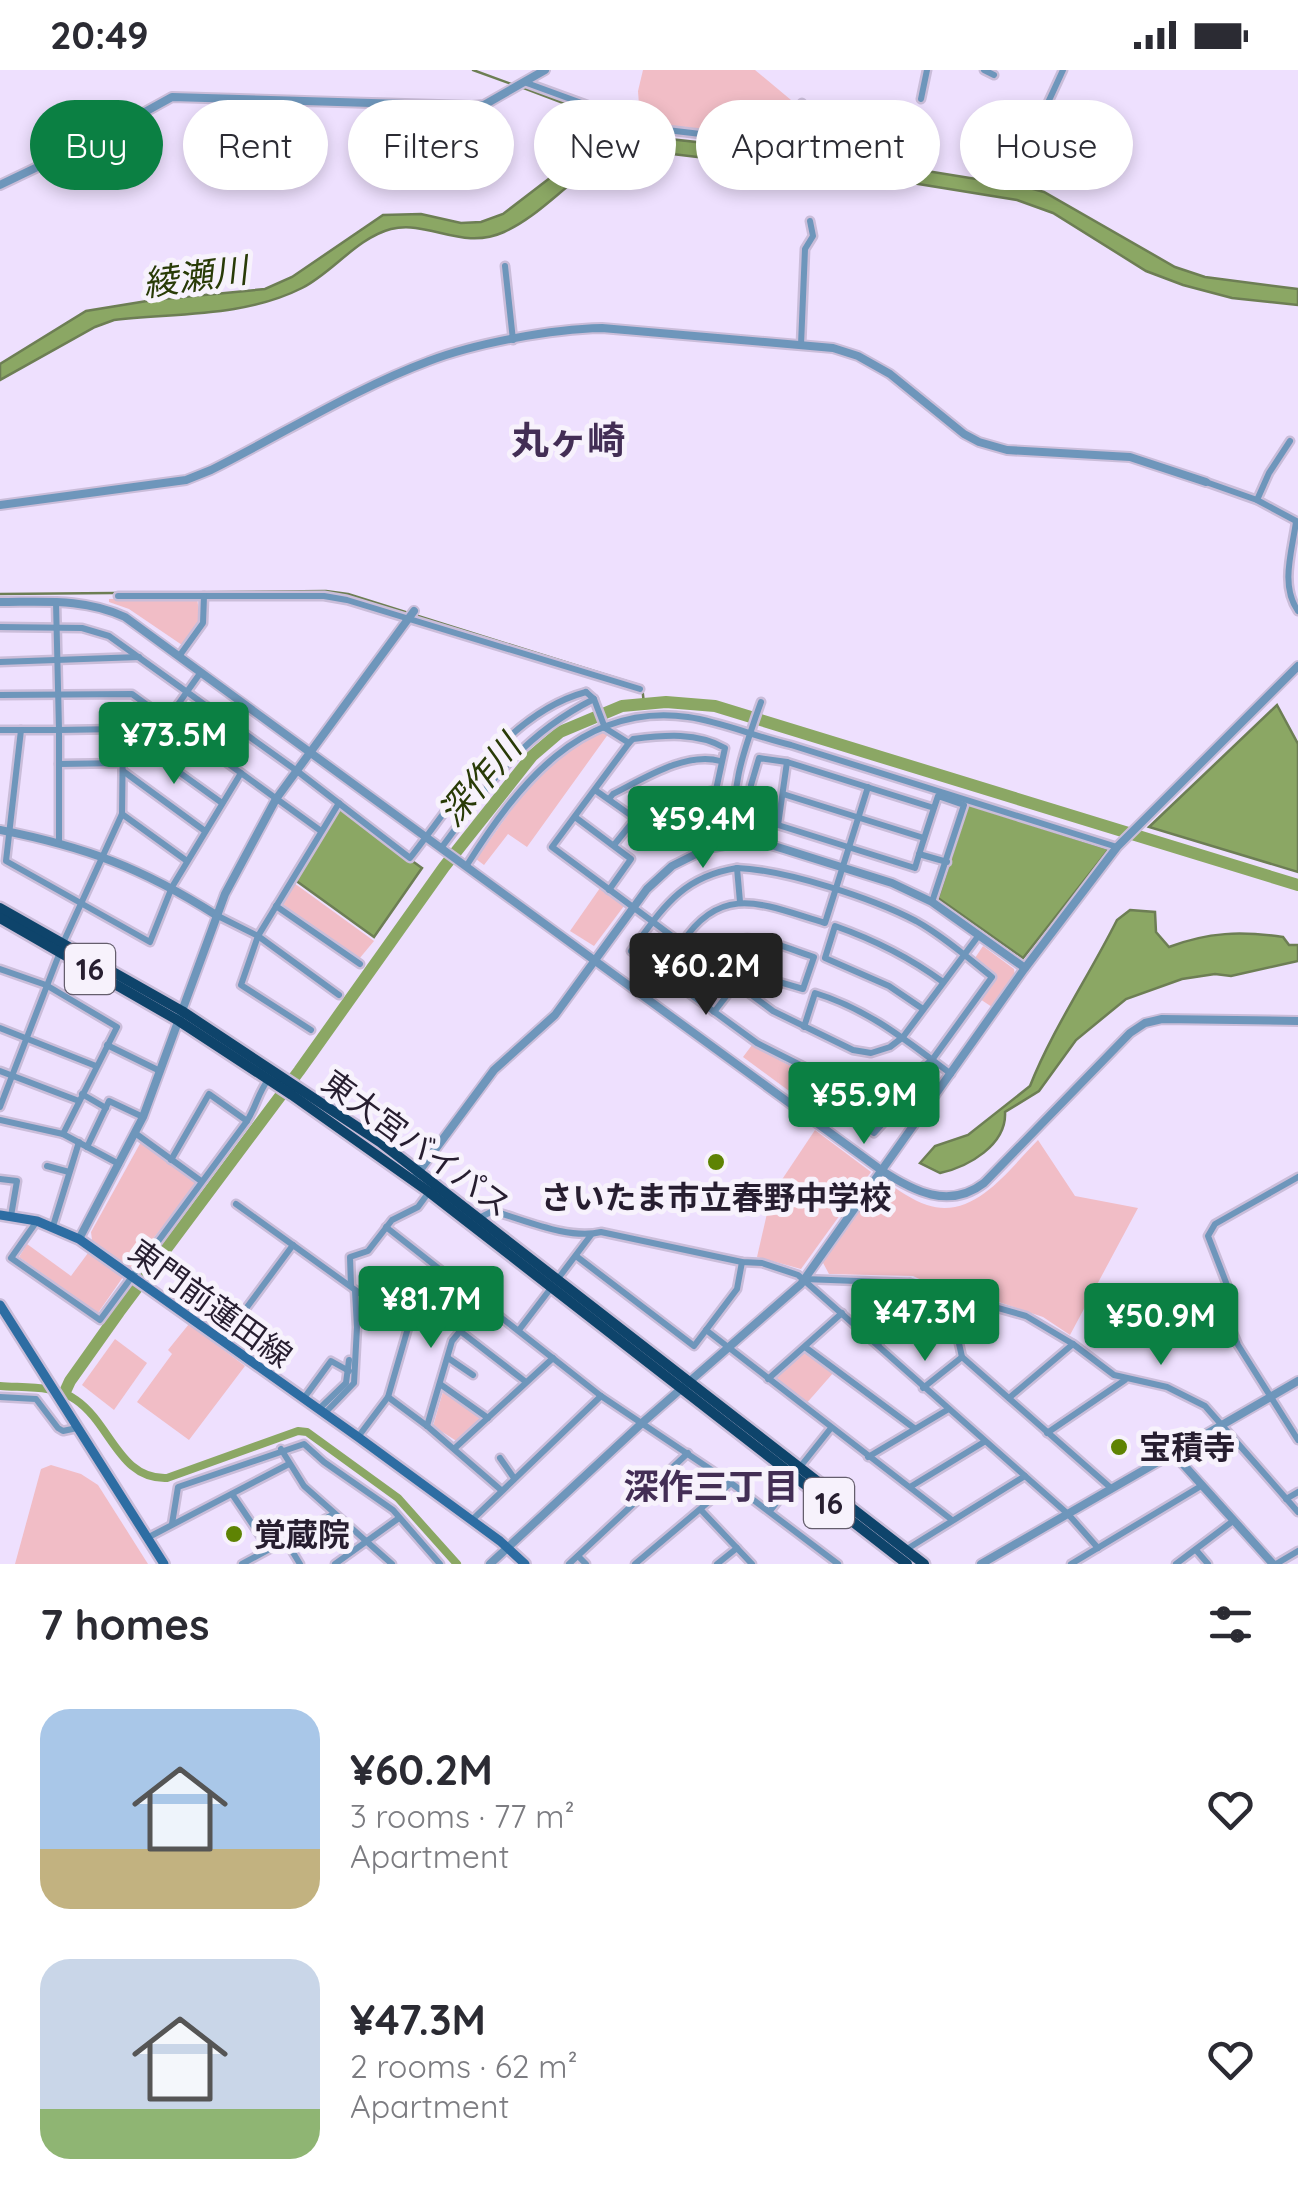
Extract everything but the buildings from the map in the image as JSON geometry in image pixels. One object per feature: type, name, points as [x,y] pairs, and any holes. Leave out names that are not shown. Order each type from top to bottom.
[{"type":"highway","name":"東大宮バイパス","points":[[0,908],[180,1016],[295,1091],[479,1218],[554,1284]]},
{"type":"highway","name":"東大宮バイパス","points":[[0,918],[62,948]]},
{"type":"highway","name":"東大宮バイパス","points":[[415,1176],[429,1192],[687,1385],[903,1557],[924,1564]]},
{"type":"main road","name":"東門前蓮田線","points":[[6,1215],[53,1226],[79,1239],[358,1437],[526,1564]]},
{"type":"main road","points":[[0,1305],[164,1564]]},
{"type":"street","points":[[0,184],[96,139],[172,97],[472,106],[484,104],[545,70]]},
{"type":"street","points":[[921,99],[928,70]]},
{"type":"street","points":[[984,70],[994,74]]},
{"type":"street","points":[[1049,100],[1063,70]]},
{"type":"street","points":[[518,84],[650,128],[696,133]]},
{"type":"street","points":[[801,345],[805,248],[813,236],[810,221]]},
{"type":"street","points":[[504,266],[513,340]]},
{"type":"street","points":[[0,505],[186,480],[404,370],[460,351],[565,330],[602,328],[833,348],[890,374],[964,434],[993,448],[1130,457],[1257,500],[1297,522],[1288,597],[1298,611]]},
{"type":"street","points":[[1257,500],[1290,441]]},
{"type":"street","points":[[118,596],[329,596],[411,615],[640,689]]},
{"type":"street","points":[[180,655],[203,624],[204,596]]},
{"type":"street","points":[[0,602],[89,604],[114,611],[202,671],[881,1170],[914,1190],[945,1197],[966,1194],[994,1174],[1130,1034],[1145,1024],[1173,1019],[1298,1022]]},
{"type":"street","points":[[56,602],[59,842]]},
{"type":"street","points":[[79,1239],[143,1117],[216,915],[276,799],[411,615]]},
{"type":"street","points":[[0,628],[96,631],[188,690],[410,858],[462,788],[507,741],[552,706],[586,692]]},
{"type":"street","points":[[0,662],[140,657]]},
{"type":"street","points":[[490,1564],[803,1279],[1024,968],[1117,847],[1298,666]]},
{"type":"street","points":[[147,748],[202,671]]},
{"type":"street","points":[[586,692],[590,674]]},
{"type":"street","points":[[586,692],[594,700],[605,728],[630,743]]},
{"type":"street","points":[[0,696],[132,694],[321,831]]},
{"type":"street","points":[[443,848],[506,762],[526,742],[550,723],[594,700]]},
{"type":"street","points":[[736,843],[736,782],[761,702]]},
{"type":"street","points":[[465,864],[541,766],[586,734],[625,720],[684,716],[718,722],[749,736],[791,745],[1117,847]]},
{"type":"street","points":[[0,730],[122,731],[222,803]]},
{"type":"street","points":[[20,730],[6,862],[150,942],[172,886],[240,773]]},
{"type":"street","points":[[0,1107],[46,985],[122,814],[122,731]]},
{"type":"street","points":[[595,790],[666,840],[715,821],[716,790],[725,748],[711,740],[670,735],[633,739],[552,847],[773,1010],[853,1050],[871,1054],[903,1037],[978,936]]},
{"type":"street","points":[[608,800],[660,770],[708,757],[720,761]]},
{"type":"street","points":[[932,902],[964,805],[938,796],[919,854],[914,868],[778,825],[751,822],[751,786],[759,758],[787,762],[934,808]]},
{"type":"street","points":[[778,825],[787,762]]},
{"type":"street","points":[[59,764],[123,767],[205,831]]},
{"type":"street","points":[[736,782],[751,786]]},
{"type":"street","points":[[682,943],[694,924],[710,912],[740,902],[757,903],[824,923],[868,787]]},
{"type":"street","points":[[614,845],[634,819],[672,800],[716,790]]},
{"type":"street","points":[[783,794],[924,838]]},
{"type":"street","points":[[311,1030],[241,985],[258,936],[339,802]]},
{"type":"street","points":[[716,804],[733,804]]},
{"type":"street","points":[[122,814],[187,862]]},
{"type":"street","points":[[576,817],[632,860],[609,890]]},
{"type":"street","points":[[0,830],[104,856],[172,886],[258,936],[339,995]]},
{"type":"street","points":[[415,1176],[494,1070],[544,1028],[658,877],[708,848],[736,843],[771,846],[892,883],[932,902],[1024,968]]},
{"type":"street","points":[[919,854],[946,862]]},
{"type":"street","points":[[737,868],[740,902]]},
{"type":"street","points":[[737,868],[761,869],[835,891],[918,922],[992,977],[932,1060],[898,1085],[878,1092],[850,1090],[757,1043],[632,952],[676,893],[709,872],[737,868]]},
{"type":"street","points":[[276,906],[360,964]]},
{"type":"street","points":[[923,1009],[890,986],[825,958],[835,926],[909,958],[943,982]]},
{"type":"street","points":[[710,962],[719,946],[733,938],[749,937],[814,958],[804,989],[744,972],[714,1012]]},
{"type":"street","points":[[0,969],[46,985],[117,1027],[64,1134]]},
{"type":"street","points":[[804,1027],[815,993],[867,1013],[952,1074]]},
{"type":"street","points":[[0,1028],[97,1066]]},
{"type":"street","points":[[108,1045],[161,1071]]},
{"type":"street","points":[[0,1071],[106,1108]]},
{"type":"street","points":[[820,1076],[816,1090],[874,1132],[906,1098],[898,1085]]},
{"type":"street","points":[[36,1221],[11,1258],[100,1320],[247,1121],[258,1104],[259,1092],[274,1079]]},
{"type":"street","points":[[172,1160],[209,1094],[247,1121]]},
{"type":"street","points":[[53,1226],[69,1172],[109,1102],[143,1117]]},
{"type":"street","points":[[0,1120],[64,1134],[120,1164]]},
{"type":"street","points":[[135,1133],[201,1181]]},
{"type":"street","points":[[47,1166],[69,1172]]},
{"type":"street","points":[[1298,1177],[1215,1224],[1208,1236],[1227,1285],[1224,1312],[1238,1345],[1298,1440]]},
{"type":"street","points":[[0,1179],[16,1182],[6,1215]]},
{"type":"street","points":[[321,1412],[354,1383],[357,1327],[350,1257],[368,1252],[392,1220],[418,1207],[429,1192]]},
{"type":"street","points":[[236,1204],[408,1328]]},
{"type":"street","points":[[479,1218],[494,1211],[590,1235],[601,1232],[762,1263],[803,1279],[1068,1514],[1098,1548]]},
{"type":"street","points":[[386,1227],[602,1396],[731,1483],[838,1564]]},
{"type":"street","points":[[519,1330],[590,1235]]},
{"type":"street","points":[[222,1341],[294,1245]]},
{"type":"street","points":[[576,1256],[694,1346],[738,1288],[742,1262]]},
{"type":"street","points":[[358,1437],[388,1397],[408,1328],[448,1276]]},
{"type":"street","points":[[803,1279],[910,1283],[972,1298],[990,1308],[1014,1311],[1126,1380],[1185,1394],[1205,1406],[1298,1512]]},
{"type":"street","points":[[878,1344],[906,1312],[910,1283]]},
{"type":"street","points":[[948,1294],[962,1357],[1112,1488]]},
{"type":"street","points":[[428,1426],[452,1342],[484,1302]]},
{"type":"street","points":[[768,1379],[842,1313]]},
{"type":"street","points":[[706,1330],[952,1520]]},
{"type":"street","points":[[460,1331],[527,1382]]},
{"type":"street","points":[[1009,1398],[1073,1344]]},
{"type":"street","points":[[805,1347],[914,1428]]},
{"type":"street","points":[[923,1388],[962,1357]]},
{"type":"street","points":[[448,1358],[473,1376]]},
{"type":"street","points":[[454,1448],[553,1358]]},
{"type":"street","points":[[321,1412],[346,1383],[349,1360]]},
{"type":"street","points":[[304,1399],[332,1361],[349,1372]]},
{"type":"street","points":[[1048,1433],[1126,1380]]},
{"type":"street","points":[[981,1564],[1298,1381]]},
{"type":"street","points":[[440,1384],[488,1418]]},
{"type":"street","points":[[472,1520],[602,1396]]},
{"type":"street","points":[[0,1397],[39,1400],[58,1428],[77,1428]]},
{"type":"street","points":[[388,1397],[428,1426],[501,1490]]},
{"type":"street","points":[[868,1456],[947,1410]]},
{"type":"street","points":[[770,1511],[831,1428]]},
{"type":"street","points":[[910,1486],[984,1442]]},
{"type":"street","points":[[172,1524],[178,1487],[304,1444],[400,1518],[440,1564]]},
{"type":"street","points":[[281,1450],[304,1486],[392,1564]]},
{"type":"street","points":[[569,1564],[688,1453]]},
{"type":"street","points":[[1173,1453],[1274,1564],[1298,1551]]},
{"type":"street","points":[[500,1458],[514,1478]]},
{"type":"street","points":[[147,1538],[289,1464]]},
{"type":"street","points":[[886,1564],[903,1557],[952,1520],[1025,1476]]},
{"type":"street","points":[[636,1564],[731,1483]]},
{"type":"street","points":[[1071,1564],[1201,1486]]},
{"type":"street","points":[[1286,1499],[1298,1492]]},
{"type":"street","points":[[232,1494],[269,1549]]},
{"type":"street","points":[[701,1510],[752,1564]]},
{"type":"street","points":[[242,1564],[334,1514]]},
{"type":"street","points":[[334,1564],[400,1518]]},
{"type":"street","points":[[1176,1564],[1233,1521]]},
{"type":"street","points":[[286,1540],[300,1564]]},
{"type":"street","points":[[717,1564],[738,1548]]},
{"type":"street","points":[[1196,1550],[1208,1564]]},
{"type":"street","points":[[578,1556],[586,1564]]},
{"type":"shaded area","points":[[643,70],[755,70],[791,100],[696,100],[696,129],[676,127],[676,100],[639,100]]},
{"type":"shaded area","points":[[676,140],[696,142],[696,157],[676,154]]},
{"type":"shaded area","points":[[940,173],[960,176],[960,190],[1044,192],[1175,267],[1205,277],[1298,289],[1298,305],[1232,298],[1183,285],[1146,271],[1053,213],[1017,200],[940,188]]},
{"type":"shaded area","points":[[534,190],[564,190],[504,232],[474,238],[419,228],[391,229],[367,240],[313,282],[280,297],[234,309],[114,320],[0,380],[0,364],[86,311],[265,289],[292,277],[383,215],[421,214],[461,223],[481,222],[503,214]]},
{"type":"shaded area","points":[[197,597],[200,621],[182,645],[129,609],[109,602],[109,599]]},
{"type":"shaded area","points":[[1277,705],[1298,744],[1298,872],[1149,827]]},
{"type":"shaded area","points":[[605,731],[609,733],[527,847],[508,834],[484,865],[476,859],[547,768],[583,741]]},
{"type":"shaded area","points":[[968,804],[1109,849],[1023,958],[938,898]]},
{"type":"shaded area","points":[[340,809],[422,868],[374,937],[295,880]]},
{"type":"shaded area","points":[[294,883],[374,941],[359,959],[282,904]]},
{"type":"shaded area","points":[[600,888],[624,906],[594,946],[570,931]]},
{"type":"shaded area","points":[[1130,910],[1155,912],[1156,932],[1169,947],[1211,936],[1268,935],[1298,945],[1298,961],[1231,976],[1182,979],[1126,999],[1076,1040],[1039,1091],[1005,1112],[1000,1135],[984,1153],[940,1173],[920,1163],[935,1146],[968,1135],[1030,1086],[1117,920]]},
{"type":"shaded area","points":[[983,946],[1014,969],[1015,976],[992,1007],[980,999],[997,975],[975,958]]},
{"type":"shaded area","points":[[752,1045],[814,1079],[811,1089],[807,1088],[800,1099],[743,1057]]},
{"type":"shaded area","points":[[815,1130],[871,1172],[801,1269],[757,1257],[771,1196]]},
{"type":"shaded area","points":[[142,1140],[197,1183],[130,1268],[92,1240],[91,1232]]},
{"type":"shaded area","points":[[1038,1140],[1075,1196],[1138,1208],[1070,1335],[1043,1317],[913,1276],[829,1274],[822,1261],[879,1183],[885,1181],[927,1205],[960,1206],[1003,1178]]},
{"type":"shaded area","points":[[27,1244],[71,1276],[88,1253],[123,1277],[98,1313],[19,1257]]},
{"type":"shaded area","points":[[189,1324],[245,1366],[189,1440],[137,1402],[172,1354],[168,1350]]},
{"type":"shaded area","points":[[115,1339],[147,1363],[114,1410],[82,1385]]},
{"type":"shaded area","points":[[806,1351],[834,1372],[805,1405],[771,1379]]},
{"type":"shaded area","points":[[444,1388],[483,1417],[458,1442],[433,1426]]},
{"type":"shaded area","points":[[51,1465],[81,1474],[98,1485],[148,1564],[15,1564],[41,1469]]},
{"type":"waterway","points":[[473,70],[514,85]]},
{"type":"waterway","points":[[521,87],[555,100]]},
{"type":"waterway","points":[[0,594],[348,594],[642,686],[644,704]]},
{"type":"waterway","name":"深作川","points":[[64,1394],[119,1312],[299,1071],[444,867],[532,756],[560,732],[622,706],[666,702],[715,706],[1298,885]]},
{"type":"waterway","points":[[0,1386],[68,1395],[88,1410],[126,1461],[151,1476],[167,1478],[298,1431],[307,1432],[398,1498],[457,1564]]},
{"type":"place","name":"さいたま市立春野中学校","points":[[716,1162]]},
{"type":"place","name":"宝積寺","points":[[1119,1447]]},
{"type":"place","name":"覚蔵院","points":[[234,1534]]},
{"type":"district","name":"丸ヶ崎","points":[[568,440]]},
{"type":"district","name":"深作三丁目","points":[[711,1486]]},
{"type":"water label","name":"綾瀬川","points":[[195,276]]}]
